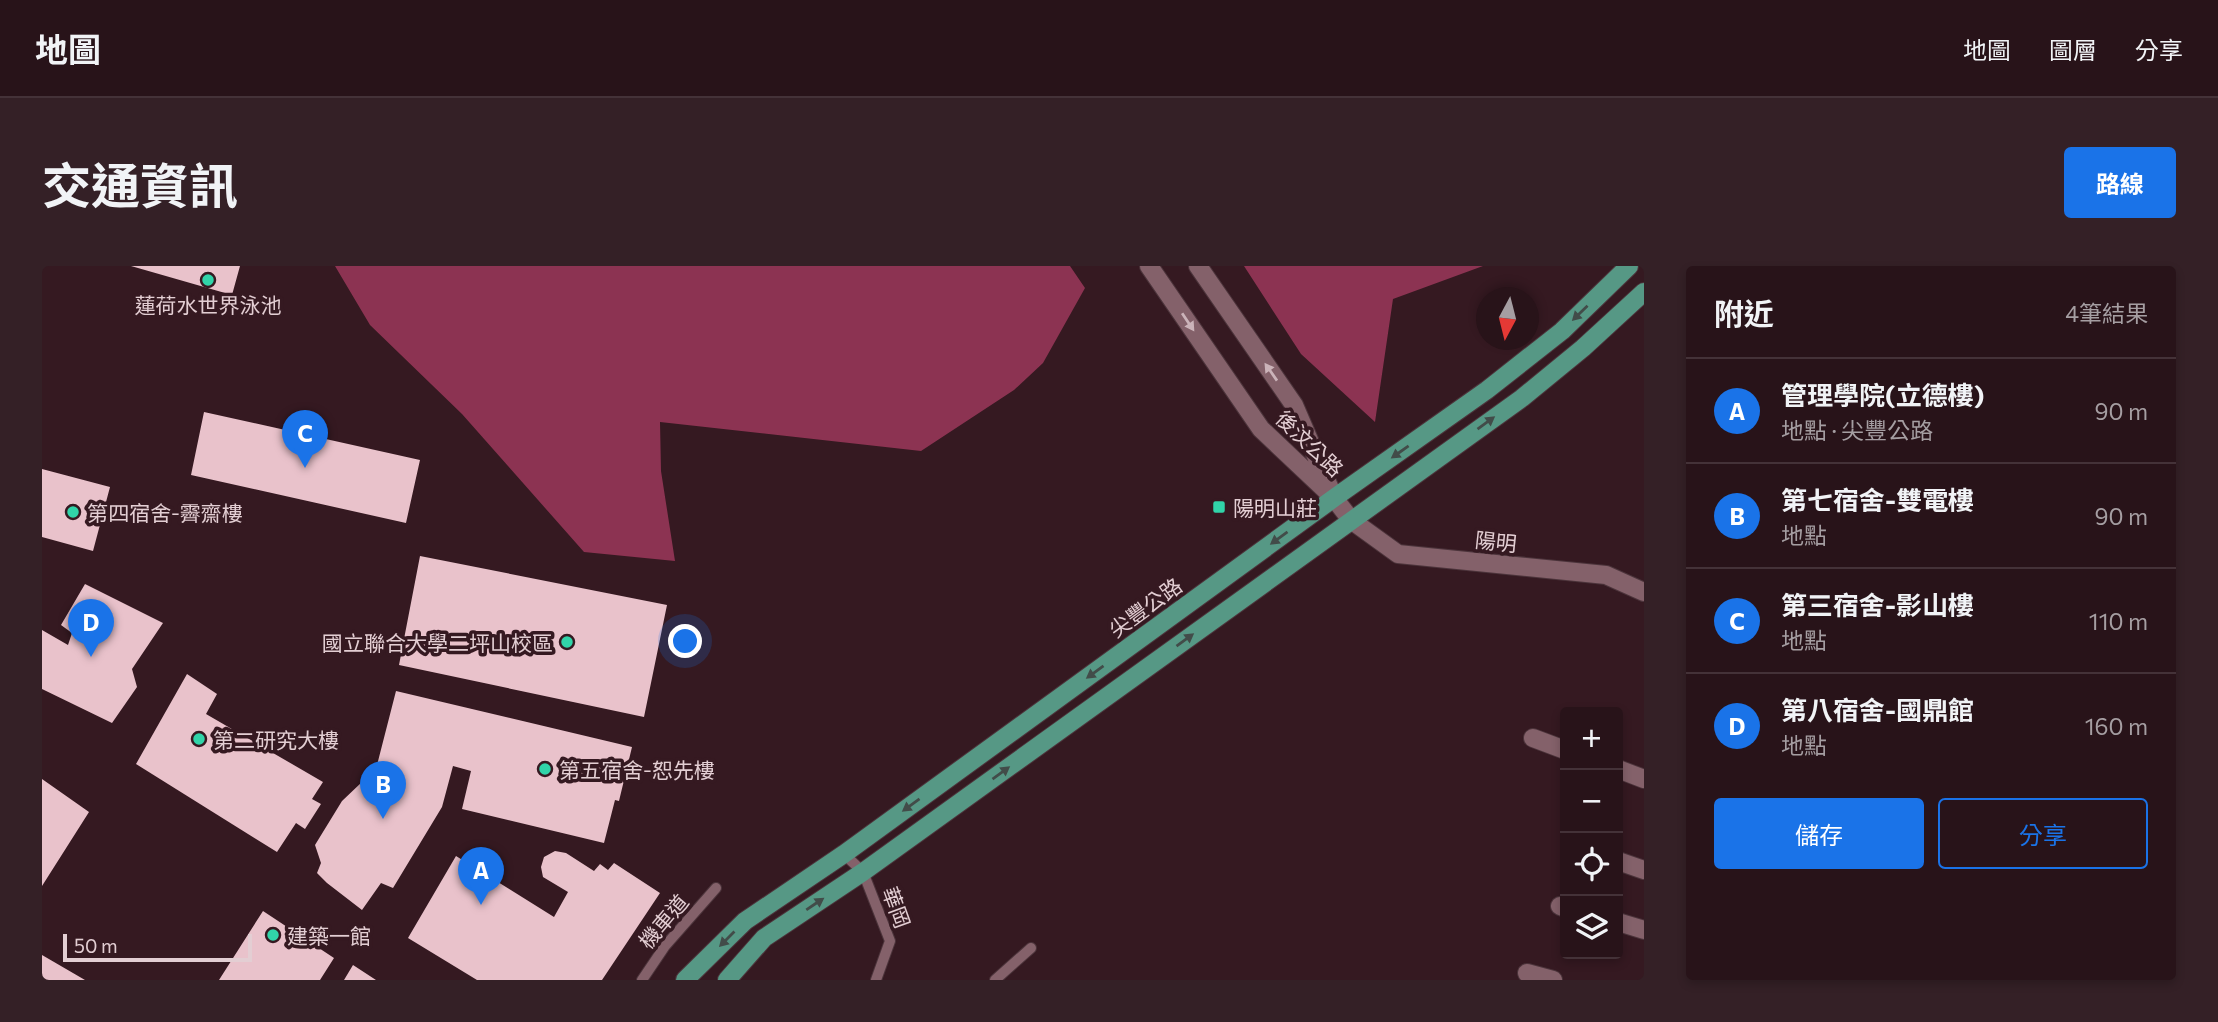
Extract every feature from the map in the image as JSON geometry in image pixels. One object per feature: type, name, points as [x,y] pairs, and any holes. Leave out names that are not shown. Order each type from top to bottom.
[{"type":"main road","name":"尖豐公路","points":[[685,980],[745,921],[844,854],[1487,390],[1551,340],[1629,266]]},
{"type":"main road","points":[[727,980],[764,938],[863,872],[1522,398],[1583,348],[1644,292]]},
{"type":"street","name":"後汶公路","points":[[1149,266],[1261,429],[1334,498]]},
{"type":"street","name":"後汶公路","points":[[1198,266],[1294,405],[1334,498]]},
{"type":"street","name":"陽明","points":[[1334,498],[1350,520],[1398,554],[1606,575],[1644,592]]},
{"type":"street","points":[[1533,738],[1560,748]]},
{"type":"street","points":[[1621,770],[1644,779]]},
{"type":"street","points":[[1623,863],[1644,870]]},
{"type":"street","points":[[1623,924],[1644,930]]},
{"type":"street","points":[[1527,973],[1553,980]]},
{"type":"lane","name":"華岡","points":[[844,854],[863,872],[890,941],[876,980]]},
{"type":"lane","name":"機車道","points":[[642,980],[665,946],[716,888]]},
{"type":"lane","points":[[995,980],[1031,948]]},
{"type":"shaded area","points":[[335,266],[1070,266],[1085,288],[1043,363],[1014,390],[921,451],[660,422],[661,471],[675,561],[584,552],[462,414],[370,325]]},
{"type":"shaded area","points":[[1244,266],[1483,266],[1393,299],[1375,422],[1301,354]]},
{"type":"building","name":"蓮荷水世界泳池","points":[[131,266],[240,266],[232,295]]},
{"type":"building","points":[[204,412],[420,460],[406,523],[191,475]]},
{"type":"building","name":"第四宿舍-霽齋樓","points":[[42,469],[110,487],[93,551],[42,537]]},
{"type":"building","points":[[420,556],[667,605],[644,717],[399,665]]},
{"type":"building","points":[[85,584],[163,623],[132,669],[137,687],[112,723],[42,689],[42,630],[68,645],[72,633],[61,625]]},
{"type":"building","name":"第二研究大樓","points":[[187,674],[217,694],[206,714],[323,782],[312,799],[321,804],[305,829],[296,823],[277,852],[136,764]]},
{"type":"building","name":"第五宿舍-恕先樓","points":[[396,691],[632,747],[619,801],[615,800],[604,843],[462,809],[471,771],[453,766],[442,807],[393,888],[381,883],[362,910],[317,873],[321,863],[315,845],[342,801],[362,782],[370,766],[376,769]]},
{"type":"building","points":[[42,779],[89,812],[42,886]]},
{"type":"building","points":[[555,851],[566,853],[594,871],[600,864],[608,870],[614,863],[660,893],[602,980],[477,980],[408,938],[456,856],[554,917],[568,892],[543,877],[541,867],[544,857]]},
{"type":"building","name":"建築一館","points":[[263,911],[334,958],[320,980],[219,980]]},
{"type":"building","points":[[42,955],[85,980],[42,980]]},
{"type":"building","points":[[353,965],[376,980],[344,980]]},
{"type":"place","name":"蓮荷水世界泳池","points":[[208,280]]},
{"type":"place","name":"第三宿舍-影山樓","points":[[305,468]]},
{"type":"place","name":"陽明山莊","points":[[1219,507]]},
{"type":"place","name":"第四宿舍-霽齋樓","points":[[73,512]]},
{"type":"place","name":"國立聯合大學二坪山校區","points":[[567,642]]},
{"type":"place","name":"第八宿舍-國鼎館","points":[[91,657]]},
{"type":"place","name":"第二研究大樓","points":[[199,739]]},
{"type":"place","name":"第五宿舍-恕先樓","points":[[545,769]]},
{"type":"place","name":"第七宿舍-雙電樓","points":[[383,819]]},
{"type":"place","name":"管理學院(立德樓)","points":[[481,905]]},
{"type":"place","name":"建築一館","points":[[273,935]]}]
